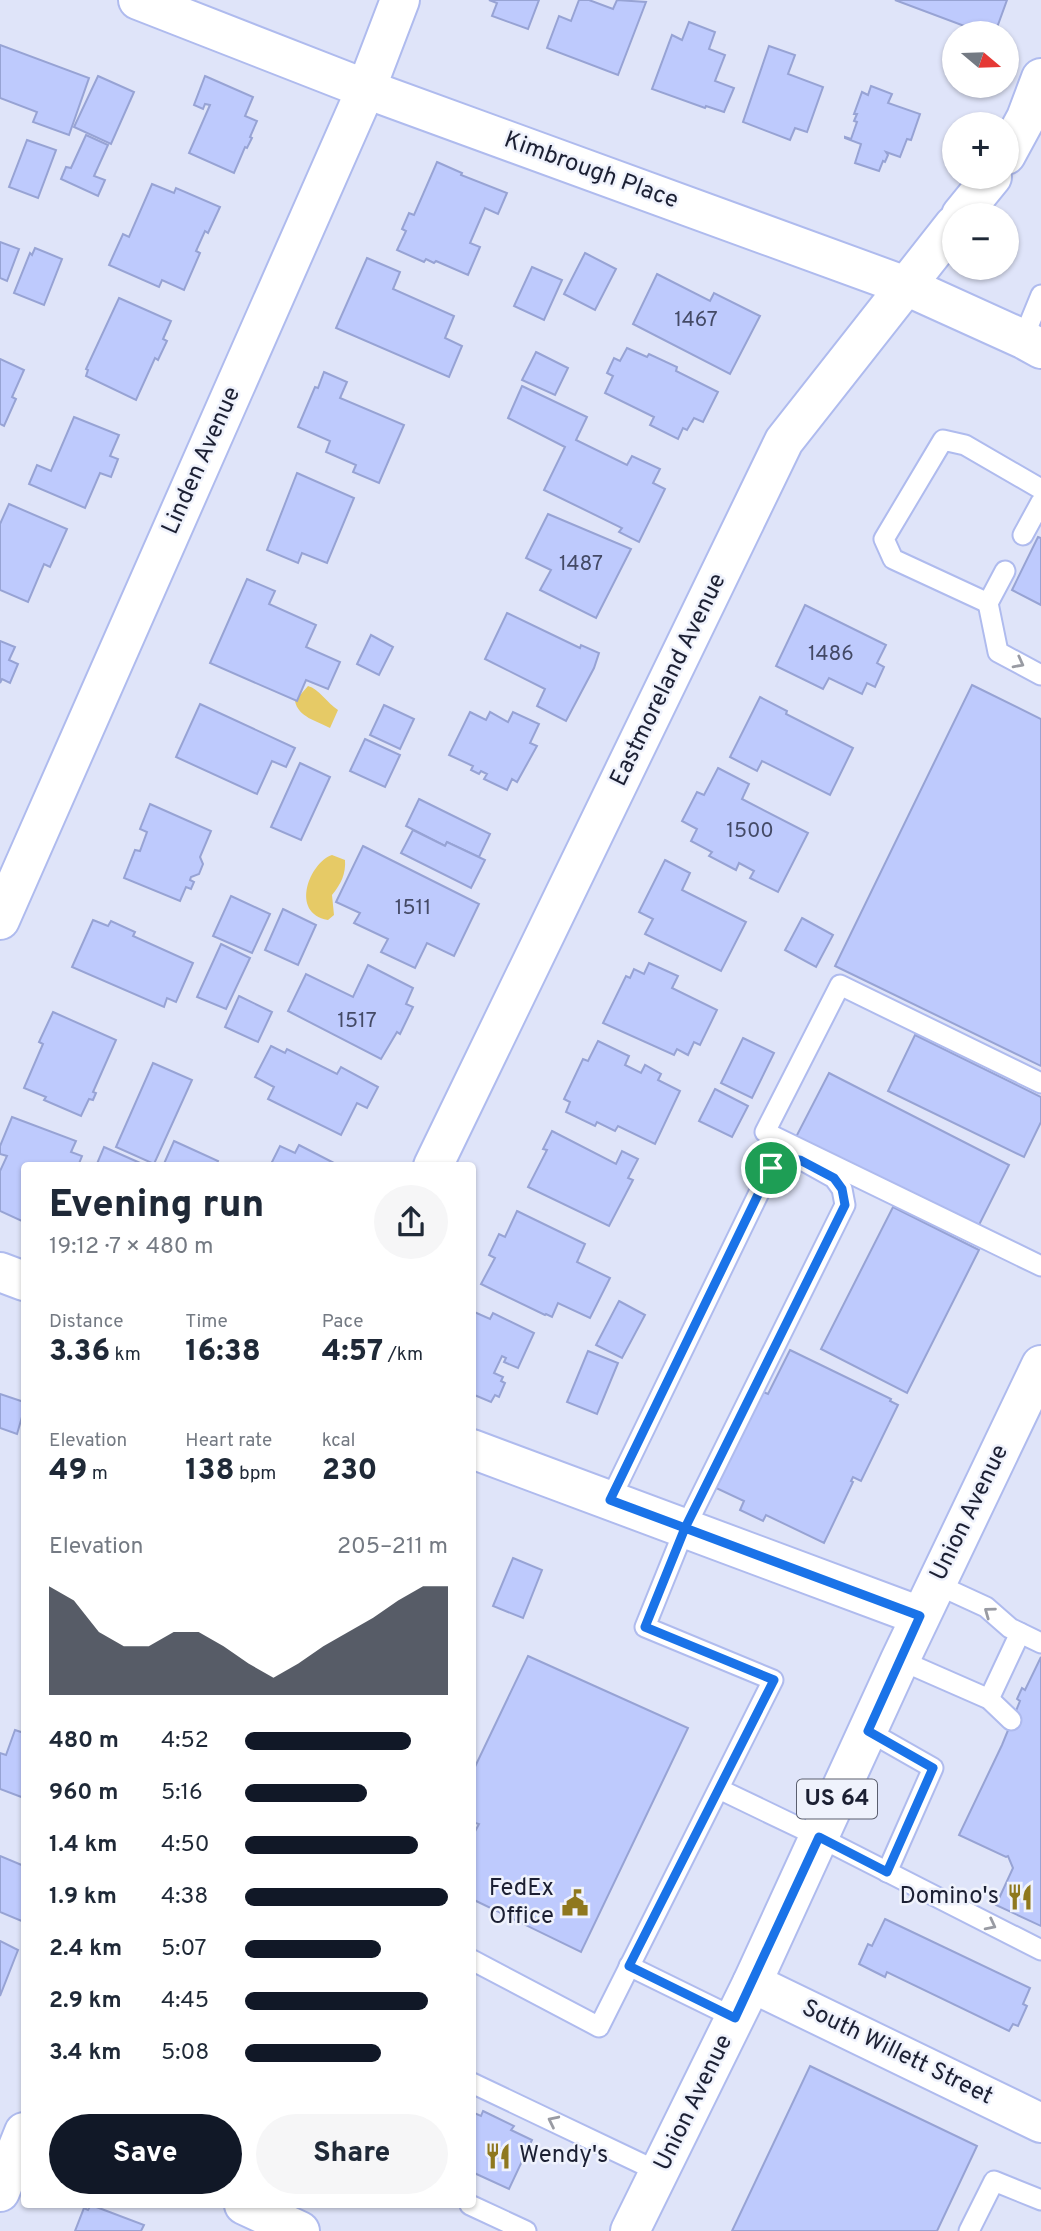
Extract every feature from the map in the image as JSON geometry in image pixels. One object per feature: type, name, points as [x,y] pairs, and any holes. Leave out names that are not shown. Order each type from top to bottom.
[{"type":"street","name":"Kimbrough Place","points":[[138,0],[366,89],[906,286],[1032,344]]},
{"type":"street","name":"Linden Avenue","points":[[0,920],[366,89],[400,0]]},
{"type":"street","points":[[1019,131],[1041,78]]},
{"type":"street","points":[[971,203],[982,189]]},
{"type":"street","name":"Eastmoreland Avenue","points":[[435,1162],[784,441],[942,240]]},
{"type":"street","points":[[0,1272],[21,1280]]},
{"type":"street","name":"Union Avenue","points":[[630,2231],[752,1983],[928,1600],[1036,1389]]},
{"type":"street","points":[[476,1450],[685,1528],[928,1600]]},
{"type":"street","name":"South Willett Street","points":[[752,1983],[1041,2123]]},
{"type":"street","points":[[0,2192],[21,2140]]},
{"type":"street","points":[[250,2208],[300,2231]]},
{"type":"lane","points":[[1032,344],[1041,295]]},
{"type":"lane","points":[[988,603],[893,559],[884,539],[943,440],[965,445],[1041,489]]},
{"type":"lane","points":[[1023,535],[1041,502]]},
{"type":"lane","points":[[1004,571],[988,603],[998,652],[1041,675]]},
{"type":"lane","points":[[1041,1083],[840,985],[765,1132],[1041,1266]]},
{"type":"lane","points":[[476,1962],[599,2027],[774,1680],[645,1627],[685,1528],[845,1205],[842,1189],[834,1178],[800,1160],[785,1160],[771,1168],[610,1500]]},
{"type":"lane","points":[[928,1600],[986,1607],[1010,1628],[1041,1643]]},
{"type":"lane","points":[[989,1699],[1020,1633]]},
{"type":"lane","points":[[900,1660],[989,1699],[1012,1720]]},
{"type":"lane","points":[[868,1731],[933,1768],[887,1872]]},
{"type":"lane","points":[[719,1789],[1041,1950]]},
{"type":"lane","points":[[629,1966],[735,2018]]},
{"type":"lane","points":[[476,2085],[659,2172]]},
{"type":"lane","points":[[969,2231],[994,2181],[1041,2200]]},
{"type":"lane","points":[[476,2208],[526,2231]]},
{"type":"shaded area","points":[[308,686],[338,710],[330,728],[309,718],[297,706],[295,701]]},
{"type":"shaded area","points":[[332,855],[345,860],[345,870],[332,895],[334,915],[328,920],[316,915],[309,908],[306,898],[307,888],[317,867]]},
{"type":"building","points":[[489,0],[539,0],[528,29],[492,16],[497,3]]},
{"type":"building","points":[[579,0],[589,0],[613,9],[617,0],[646,2],[618,75],[547,48],[559,16],[571,21]]},
{"type":"building","points":[[895,0],[1007,0],[999,21],[951,21]]},
{"type":"building","points":[[689,22],[715,32],[709,49],[725,55],[715,81],[734,88],[724,112],[652,89],[672,35],[682,40]]},
{"type":"building","points":[[0,45],[89,78],[69,135],[33,122],[37,112],[0,98]]},
{"type":"building","points":[[769,46],[795,55],[788,74],[823,87],[807,132],[795,128],[790,140],[743,122]]},
{"type":"building","points":[[98,76],[134,92],[111,144],[74,127]]},
{"type":"building","points":[[205,76],[253,97],[245,116],[257,121],[250,137],[252,138],[247,148],[245,147],[234,173],[189,153],[210,105],[205,104],[203,109],[194,105]]},
{"type":"building","points":[[871,86],[892,94],[888,103],[920,114],[911,140],[907,139],[900,157],[886,152],[888,155],[879,171],[855,163],[861,144],[845,138],[851,139],[857,122],[854,121],[857,114],[854,114],[862,92],[868,95]]},
{"type":"building","points":[[86,135],[108,145],[94,176],[105,180],[98,196],[61,179],[66,167],[71,168]]},
{"type":"building","points":[[27,140],[56,150],[38,198],[9,187]]},
{"type":"building","points":[[437,162],[462,173],[461,175],[507,193],[498,214],[485,208],[470,243],[480,247],[468,275],[436,261],[434,263],[426,259],[424,262],[397,250],[406,231],[402,229],[409,213],[414,215]]},
{"type":"building","points":[[152,184],[174,193],[176,188],[220,207],[196,251],[200,253],[184,290],[162,280],[159,287],[109,265],[123,234],[129,237]]},
{"type":"building","points":[[0,242],[19,249],[7,281],[0,278]]},
{"type":"building","points":[[35,248],[62,259],[44,305],[14,293],[30,253],[32,255]]},
{"type":"building","points":[[585,253],[616,269],[595,310],[564,294]]},
{"type":"building","points":[[367,258],[400,272],[393,289],[454,316],[445,338],[462,346],[449,377],[336,328]]},
{"type":"building","points":[[532,267],[562,280],[544,320],[514,306]]},
{"type":"building","points":[[657,274],[710,301],[714,293],[760,316],[730,374],[633,324]]},
{"type":"building","points":[[119,298],[171,321],[163,339],[167,341],[158,360],[155,358],[136,400],[86,376],[86,369]]},
{"type":"building","points":[[627,348],[647,357],[649,354],[677,367],[676,371],[718,392],[703,422],[694,418],[687,430],[683,428],[678,439],[650,425],[654,417],[605,393],[613,376],[607,373],[614,358],[620,361]]},
{"type":"building","points":[[536,352],[568,368],[555,395],[522,380]]},
{"type":"building","points":[[0,359],[24,370],[12,397],[16,399],[4,426],[0,424]]},
{"type":"building","points":[[324,372],[347,382],[340,398],[404,425],[379,483],[353,472],[356,465],[326,452],[330,441],[298,427]]},
{"type":"building","points":[[522,386],[587,417],[576,440],[627,465],[632,456],[660,469],[653,483],[665,489],[639,542],[619,532],[622,528],[544,490],[565,447],[508,418]]},
{"type":"building","points":[[74,417],[119,435],[110,456],[118,459],[111,477],[100,473],[85,508],[29,484],[37,465],[51,471]]},
{"type":"building","points":[[297,473],[354,498],[327,563],[302,553],[298,563],[267,550]]},
{"type":"building","points":[[9,504],[67,529],[50,567],[44,564],[28,602],[0,590],[0,524]]},
{"type":"building","points":[[548,514],[631,549],[596,618],[540,590],[551,570],[526,558]]},
{"type":"building","points":[[1038,537],[1041,538],[1041,605],[1012,590]]},
{"type":"building","points":[[247,579],[275,591],[269,604],[316,625],[306,647],[340,662],[328,689],[306,680],[297,701],[210,663]]},
{"type":"building","points":[[805,605],[886,645],[877,663],[884,667],[875,687],[867,683],[862,694],[829,678],[823,689],[776,666]]},
{"type":"building","points":[[507,613],[580,648],[581,645],[599,653],[566,721],[537,706],[545,689],[485,659]]},
{"type":"building","points":[[371,635],[393,647],[379,675],[357,664]]},
{"type":"building","points":[[0,641],[15,647],[9,660],[18,664],[10,683],[2,679],[0,683]]},
{"type":"building","points":[[972,685],[1041,719],[1041,1066],[835,966]]},
{"type":"building","points":[[760,697],[787,711],[786,714],[853,748],[830,795],[762,761],[757,771],[730,757]]},
{"type":"building","points":[[200,704],[295,748],[286,767],[272,761],[257,794],[176,757]]},
{"type":"building","points":[[384,705],[414,719],[400,749],[370,735]]},
{"type":"building","points":[[470,712],[486,720],[490,712],[508,722],[513,712],[539,724],[530,743],[537,746],[517,782],[512,779],[507,790],[484,779],[487,774],[471,770],[473,766],[449,755]]},
{"type":"building","points":[[365,739],[400,755],[385,787],[350,771]]},
{"type":"building","points":[[300,763],[330,777],[301,840],[271,827]]},
{"type":"building","points":[[718,768],[749,784],[742,799],[808,833],[778,892],[750,878],[754,871],[739,863],[736,870],[709,856],[712,852],[691,841],[697,829],[682,821],[697,792],[704,795]]},
{"type":"building","points":[[419,799],[490,834],[479,857],[447,842],[445,846],[406,826]]},
{"type":"building","points":[[150,804],[211,831],[200,857],[203,864],[199,874],[191,877],[190,880],[194,882],[191,889],[186,887],[180,901],[124,878],[135,850],[140,851],[147,832],[140,829]]},
{"type":"building","points":[[413,830],[445,846],[447,842],[485,860],[471,888],[401,853]]},
{"type":"building","points":[[363,846],[479,904],[454,956],[427,943],[415,968],[381,952],[388,939],[354,923],[360,913],[336,902]]},
{"type":"building","points":[[665,860],[690,873],[682,890],[746,922],[721,971],[645,934],[653,919],[639,912]]},
{"type":"building","points":[[231,896],[270,914],[252,953],[213,936]]},
{"type":"building","points":[[283,909],[316,925],[298,965],[265,950]]},
{"type":"building","points":[[802,918],[833,935],[816,967],[785,950]]},
{"type":"building","points":[[93,920],[108,926],[111,921],[135,932],[133,936],[193,963],[176,1002],[167,998],[164,1007],[72,967]]},
{"type":"building","points":[[221,944],[250,958],[226,1009],[197,997]]},
{"type":"building","points":[[649,963],[678,976],[672,988],[717,1010],[700,1045],[694,1042],[688,1055],[677,1049],[674,1055],[603,1023],[626,976],[630,978],[634,969],[644,974]]},
{"type":"building","points":[[368,965],[413,988],[406,1004],[413,1007],[400,1034],[397,1032],[381,1059],[288,1011],[306,974],[353,997]]},
{"type":"building","points":[[239,996],[272,1012],[258,1042],[225,1027]]},
{"type":"building","points":[[53,1012],[116,1040],[93,1092],[96,1093],[93,1100],[89,1099],[81,1116],[24,1088],[43,1044],[39,1042]]},
{"type":"building","points":[[915,1035],[1041,1097],[1041,1122],[1024,1157],[888,1091]]},
{"type":"building","points":[[743,1038],[774,1053],[752,1098],[721,1083]]},
{"type":"building","points":[[598,1041],[629,1056],[625,1065],[641,1073],[645,1065],[661,1074],[658,1080],[680,1091],[655,1144],[618,1126],[615,1131],[597,1122],[595,1126],[566,1112],[570,1102],[564,1099],[583,1059],[588,1061]]},
{"type":"building","points":[[271,1046],[285,1053],[287,1049],[337,1074],[341,1067],[378,1087],[367,1108],[357,1103],[341,1135],[268,1099],[274,1087],[255,1077]]},
{"type":"building","points":[[153,1063],[192,1080],[155,1162],[116,1147]]},
{"type":"building","points":[[829,1073],[1009,1165],[977,1229],[796,1137]]},
{"type":"building","points":[[715,1089],[748,1106],[732,1137],[699,1121]]},
{"type":"building","points":[[12,1117],[76,1141],[71,1152],[82,1156],[80,1162],[21,1162],[21,1221],[0,1211],[0,1171],[7,1156],[0,1154],[0,1146]]},
{"type":"building","points":[[552,1131],[616,1164],[622,1151],[638,1159],[628,1178],[633,1180],[609,1226],[528,1187],[547,1150],[543,1149]]},
{"type":"building","points":[[174,1141],[218,1161],[218,1162],[165,1162]]},
{"type":"building","points":[[299,1145],[332,1162],[272,1162],[280,1146],[295,1153]]},
{"type":"building","points":[[104,1147],[138,1162],[98,1162]]},
{"type":"building","points":[[893,1207],[979,1250],[907,1393],[821,1349]]},
{"type":"building","points":[[517,1211],[585,1244],[577,1262],[610,1278],[590,1318],[558,1303],[552,1317],[545,1315],[481,1284],[495,1258],[489,1255],[499,1234],[505,1237]]},
{"type":"building","points":[[619,1301],[645,1315],[622,1358],[596,1345]]},
{"type":"building","points":[[476,1313],[490,1319],[493,1313],[534,1333],[518,1368],[504,1362],[506,1358],[502,1356],[494,1373],[503,1377],[501,1381],[505,1383],[499,1397],[495,1395],[491,1402],[476,1396]]},
{"type":"building","points":[[790,1350],[891,1399],[890,1401],[898,1405],[861,1481],[853,1477],[824,1543],[766,1515],[763,1521],[740,1510],[744,1501],[714,1487],[761,1391],[768,1394]]},
{"type":"building","points":[[588,1351],[618,1363],[597,1414],[567,1402]]},
{"type":"building","points":[[0,1394],[21,1401],[21,1420],[17,1434],[0,1428]]},
{"type":"building","points":[[513,1558],[542,1570],[523,1618],[493,1606]]},
{"type":"building","points":[[528,1656],[688,1728],[581,1952],[476,1901],[476,1830],[479,1824],[476,1823],[476,1765]]},
{"type":"building","points":[[1041,1657],[1041,1926],[996,1905],[1013,1868],[1008,1856],[959,1835],[1002,1745],[1020,1701],[1017,1699],[1022,1688],[1025,1690]]},
{"type":"building","points":[[15,1730],[21,1732],[21,1797],[0,1789],[0,1753],[6,1755]]},
{"type":"building","points":[[0,1856],[21,1865],[21,1921],[0,1912]]},
{"type":"building","points":[[885,1919],[1030,1988],[1023,2004],[1027,2006],[1018,2026],[1013,2024],[1009,2031],[887,1972],[885,1977],[859,1964],[868,1944],[872,1946]]},
{"type":"building","points":[[0,1941],[18,1950],[0,1996]]},
{"type":"building","points":[[810,2066],[977,2146],[937,2231],[732,2231]]},
{"type":"building","name":"Wendy's","points":[[483,2111],[514,2126],[511,2130],[532,2140],[509,2189],[476,2174],[476,2114],[481,2116]]},
{"type":"building","points":[[84,2208],[99,2208],[144,2225],[141,2231],[75,2231]]},
{"type":"place","name":"Domino's","points":[[1020,1897]]},
{"type":"place","name":"FedEx Office","points":[[575,1903]]},
{"type":"place","name":"Wendy's","points":[[498,2156]]},
{"type":"route","points":[[771,1168],[610,1500],[685,1528],[645,1627],[774,1680],[629,1966],[735,2018],[819,1837],[887,1872],[933,1768],[868,1731],[920,1616],[685,1528],[845,1205],[842,1189],[834,1178],[800,1160],[785,1160],[771,1168]]}]
